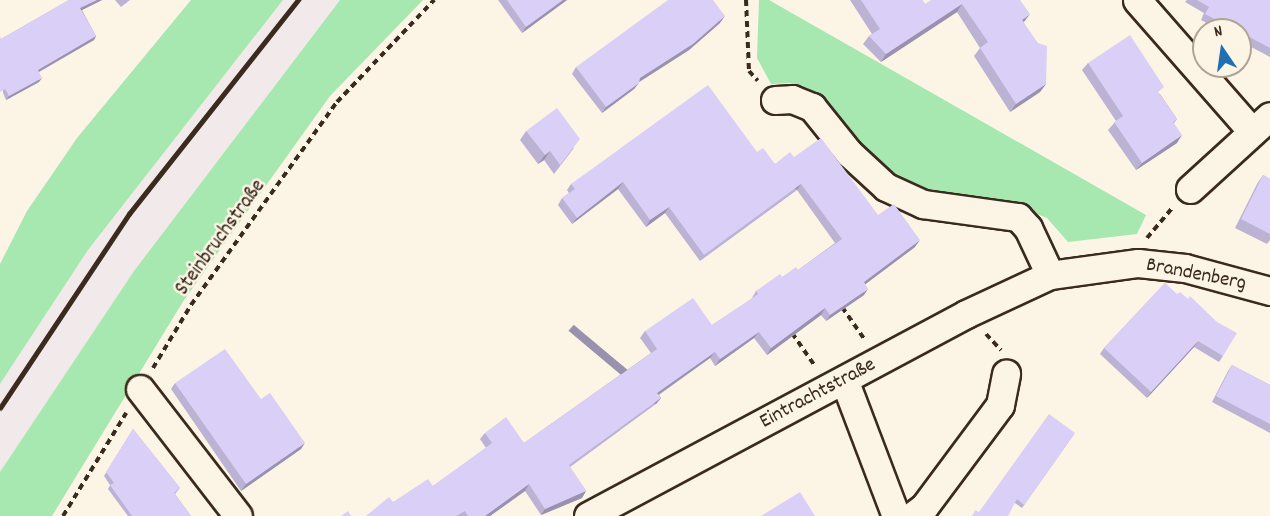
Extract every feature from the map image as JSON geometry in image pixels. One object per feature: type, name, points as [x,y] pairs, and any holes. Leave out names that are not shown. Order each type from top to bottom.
[{"type":"street","points":[[1137,0],[1260,123],[1190,189]]},
{"type":"street","points":[[774,100],[792,99],[812,106],[849,153],[886,187],[923,204],[1018,217],[1028,228],[1050,275]]},
{"type":"street","name":"Brandenberg","points":[[1050,275],[1097,266],[1138,263],[1185,268],[1270,291]]},
{"type":"street","name":"Eintrachtstraße","points":[[588,516],[845,381],[966,314],[1050,275]]},
{"type":"street","points":[[912,516],[924,507],[1000,405],[1006,374]]},
{"type":"street","points":[[845,381],[896,516]]},
{"type":"street","points":[[140,389],[238,516]]},
{"type":"path","name":"Steinbruchstraße","points":[[63,516],[190,305],[337,102],[434,0]]},
{"type":"path","points":[[746,0],[749,71],[774,100]]},
{"type":"path","points":[[1150,231],[1190,189]]},
{"type":"path","points":[[841,306],[865,340]]},
{"type":"path","points":[[966,314],[1000,347],[1006,374]]},
{"type":"path","points":[[791,333],[816,367]]},
{"type":"shaded area","points":[[283,0],[340,0],[134,271],[0,472],[0,384],[88,250]]},
{"type":"green space","points":[[191,0],[283,0],[88,250],[0,384],[0,264],[27,211],[77,138]]},
{"type":"green space","points":[[340,0],[423,0],[330,96],[184,300],[52,516],[0,516],[0,472],[134,271]]},
{"type":"green space","points":[[759,0],[769,0],[1146,215],[1137,234],[1068,242],[1047,218],[1006,202],[930,194],[902,182],[849,135],[817,94],[790,83],[771,84],[757,58]]},
{"type":"building","points":[[69,0],[97,0],[80,8],[96,36],[38,70],[42,78],[9,96],[5,89],[0,92],[0,36],[1,39]]},
{"type":"building","points":[[507,0],[563,0],[526,27]]},
{"type":"building","points":[[668,0],[713,0],[725,16],[693,44],[640,78],[639,83],[606,107],[576,67]]},
{"type":"building","points":[[861,0],[922,0],[925,4],[931,0],[1020,0],[1030,14],[1022,20],[1038,43],[1047,46],[1046,84],[1016,104],[980,48],[988,42],[962,4],[886,54],[869,36],[880,29]]},
{"type":"building","points":[[1197,0],[1270,0],[1270,48],[1252,38],[1252,18],[1213,18],[1205,14],[1209,7]]},
{"type":"building","points":[[1130,35],[1164,87],[1158,92],[1177,119],[1173,122],[1182,135],[1142,163],[1114,122],[1123,116],[1088,63]]},
{"type":"building","points":[[708,85],[757,152],[763,148],[775,164],[790,152],[794,157],[821,138],[878,215],[894,204],[920,240],[864,282],[868,289],[830,315],[825,308],[771,348],[759,332],[720,359],[715,352],[657,393],[661,398],[569,465],[586,491],[545,509],[529,484],[485,516],[468,516],[465,511],[456,516],[366,516],[389,497],[393,502],[428,479],[433,486],[492,443],[485,433],[506,417],[524,443],[657,349],[645,331],[693,298],[712,325],[758,294],[756,291],[780,274],[782,277],[796,267],[798,270],[842,239],[801,184],[704,255],[669,207],[650,220],[623,182],[577,218],[562,198],[575,189],[571,184]]},
{"type":"building","points":[[557,108],[580,139],[560,165],[550,151],[545,155],[526,131]]},
{"type":"building","points":[[1263,175],[1270,179],[1270,234],[1241,219]]},
{"type":"building","points":[[1165,283],[1177,294],[1180,292],[1188,299],[1190,296],[1217,322],[1237,333],[1223,356],[1198,341],[1151,392],[1104,348]]},
{"type":"building","points":[[225,349],[261,399],[270,393],[305,443],[246,484],[175,383]]},
{"type":"building","points":[[1232,365],[1270,385],[1270,424],[1216,396]]},
{"type":"building","points":[[1049,414],[1075,433],[1024,505],[1017,499],[1008,516],[972,516],[975,510],[979,512]]},
{"type":"building","points":[[133,429],[180,488],[174,493],[191,516],[132,516],[110,485],[114,483],[106,472]]},
{"type":"building","points":[[800,492],[815,516],[761,516]]},
{"type":"building","points":[[348,511],[351,516],[341,516]]},
{"type":"railway","points":[[0,408],[129,214],[298,0]]}]
